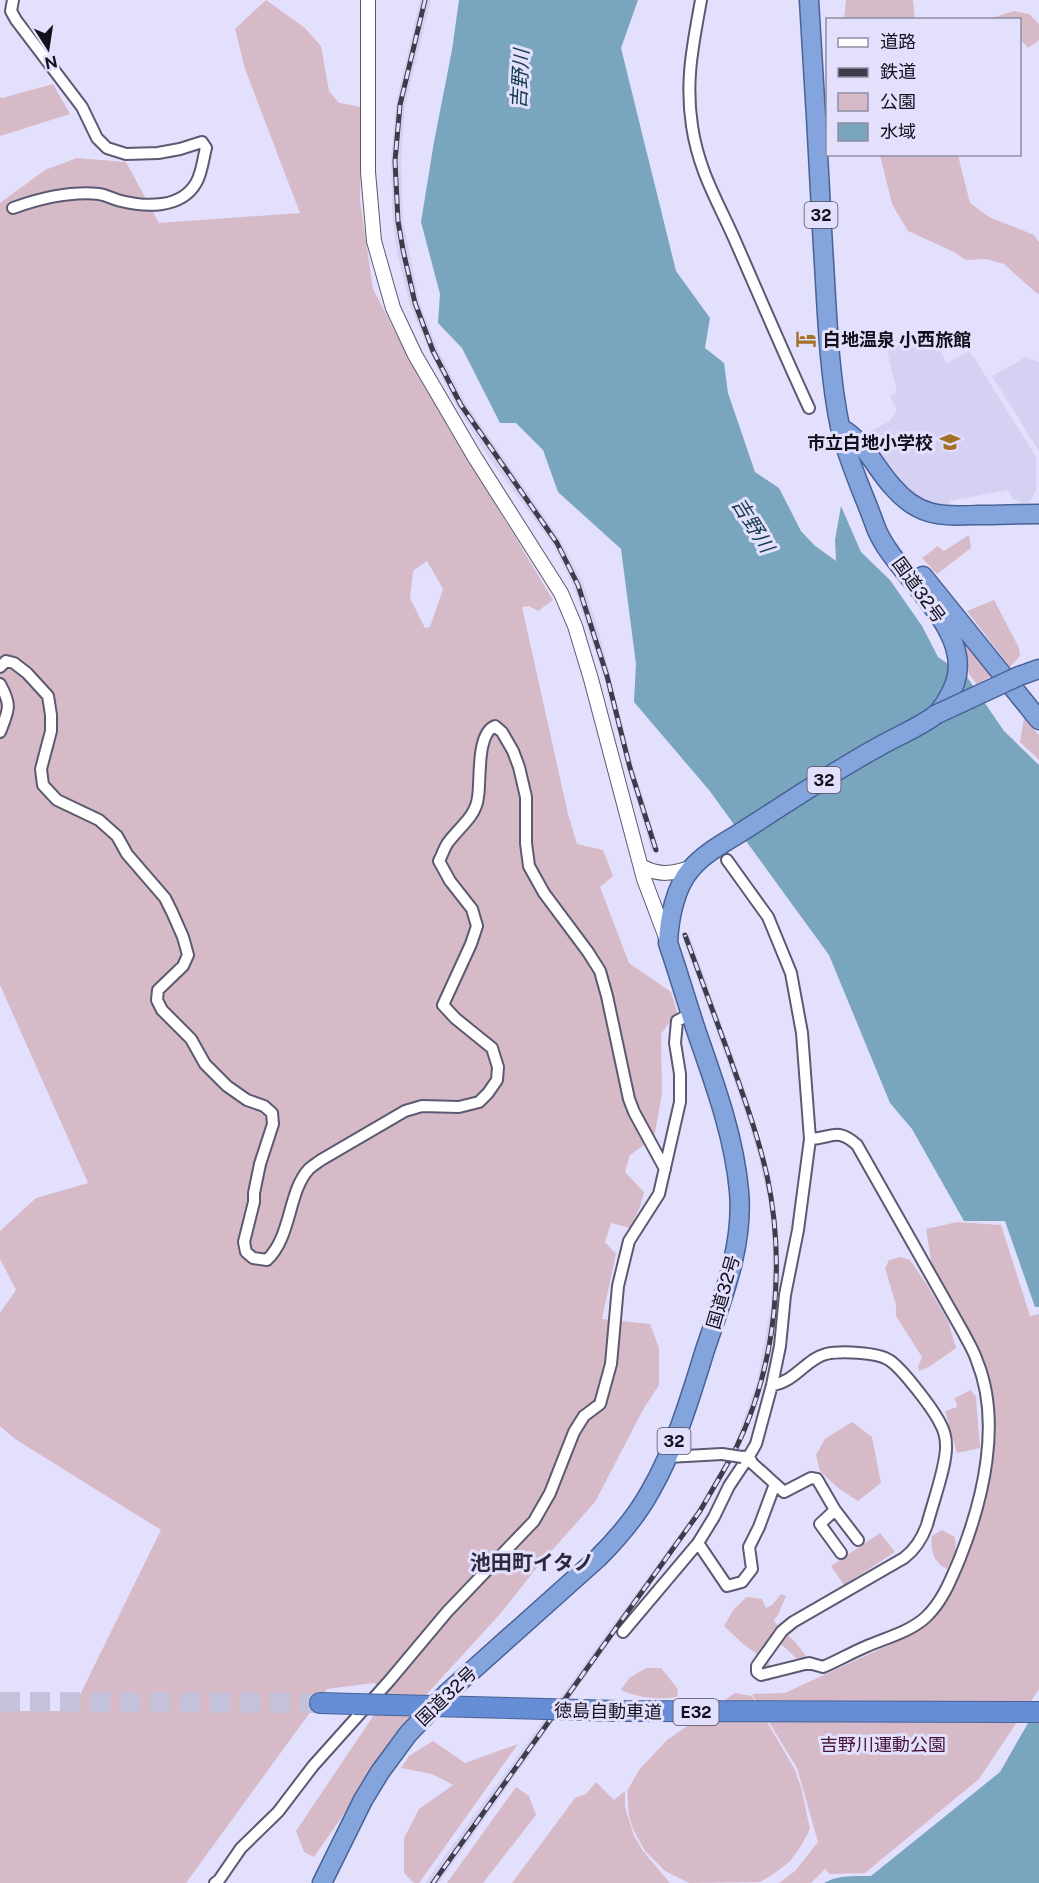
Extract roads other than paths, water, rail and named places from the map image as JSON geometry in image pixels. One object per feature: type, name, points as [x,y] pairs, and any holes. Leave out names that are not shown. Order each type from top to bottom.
[{"type":"highway","name":"国道32号","points":[[809,0],[829,347],[841,428],[849,458],[878,534],[944,624],[957,657],[957,675],[951,692],[935,715]]},
{"type":"highway","points":[[841,428],[864,446],[892,486],[908,502],[927,512],[946,516],[1039,514]]},
{"type":"highway","name":"国道32号","points":[[866,500],[888,532],[1039,720]]},
{"type":"highway","name":"国道32号","points":[[322,1883],[363,1800],[408,1734],[447,1693],[621,1535],[640,1508],[668,1457],[685,1413],[728,1281],[738,1240],[739,1194],[733,1144],[668,943],[669,921],[673,904],[692,867],[716,849],[863,755],[935,715],[1039,669]]},
{"type":"highway","name":"徳島自動車道","points":[[320,1703],[620,1712],[1039,1712]]},
{"type":"street","points":[[13,0],[11,11],[16,20],[82,107],[97,138],[107,148],[126,154],[158,153],[180,150],[202,142],[206,148],[196,183],[188,193],[176,200],[148,205],[120,201],[102,195],[79,193],[36,199],[13,208]]},
{"type":"street","points":[[368,0],[368,172],[374,241],[393,308],[415,355],[474,456],[561,593],[575,626],[651,902],[668,943]]},
{"type":"street","points":[[701,0],[692,43],[689,80],[692,126],[699,156],[705,178],[736,242],[809,408]]},
{"type":"street","points":[[0,667],[6,661],[14,663],[27,673],[48,696],[51,731],[41,769],[43,785],[57,800],[99,820],[117,836],[127,854],[165,898],[172,912],[188,955],[183,966],[159,990],[157,1000],[162,1010],[191,1039],[205,1064],[227,1086],[247,1100],[264,1106],[272,1113],[273,1125],[260,1164],[244,1242],[246,1252],[253,1258],[267,1260],[273,1254],[281,1241],[300,1182],[309,1169],[321,1160],[405,1111],[422,1106],[459,1107],[479,1102],[488,1094],[497,1080],[498,1067],[492,1048],[455,1018],[443,1005],[477,926],[472,909],[450,881],[439,861],[447,844],[474,813],[478,799],[485,736],[489,729],[495,726],[508,741],[519,767],[526,797],[526,843],[530,866],[544,893],[600,971],[634,1112],[665,1169]]},
{"type":"street","points":[[0,684],[9,708],[0,732]]},
{"type":"street","points":[[623,1632],[698,1543],[729,1486],[756,1444],[780,1346],[785,1295],[798,1230],[810,1139],[802,1033],[791,973],[768,917],[727,860]]},
{"type":"street","points":[[641,866],[658,873],[673,873],[692,867]]},
{"type":"street","points":[[215,1883],[241,1848],[278,1812],[313,1766],[447,1612],[534,1521],[550,1492],[574,1432],[584,1416],[600,1404],[611,1364],[618,1286],[629,1241],[659,1194],[680,1102],[680,1074],[675,1029],[677,1021],[690,1014]]},
{"type":"street","points":[[772,1385],[785,1382],[820,1356],[828,1353],[843,1352],[881,1356],[898,1368],[939,1421],[946,1448],[927,1525],[919,1543],[904,1558],[787,1626],[757,1666],[757,1672],[761,1675],[809,1663],[823,1667],[910,1627],[927,1616],[941,1599],[974,1520],[985,1472],[988,1442],[987,1402],[978,1361],[857,1145],[847,1136],[831,1134],[818,1139],[810,1139]]},
{"type":"street","points":[[668,1457],[722,1454],[746,1457],[784,1492],[811,1478],[817,1479],[835,1510],[858,1540]]},
{"type":"street","points":[[698,1543],[727,1586],[742,1581],[752,1569],[749,1547],[775,1484]]},
{"type":"street","points":[[835,1510],[820,1524],[841,1553]]},
{"type":"water","name":"吉野川","points":[[459,0],[638,0],[621,48],[676,271],[710,318],[705,348],[724,363],[728,393],[755,472],[779,488],[801,531],[814,545],[836,561],[835,540],[841,506],[861,552],[890,580],[922,626],[938,657],[967,677],[1004,731],[1039,765],[1039,1307],[1035,1307],[1005,1221],[964,1221],[912,1129],[890,1103],[829,955],[709,790],[634,702],[636,664],[621,549],[558,492],[543,450],[516,423],[500,423],[462,348],[438,323],[440,294],[421,222]]},
{"type":"water","points":[[1039,1704],[1039,1883],[824,1883],[841,1877],[871,1876],[1000,1772]]},
{"type":"tunnel","points":[[0,1702],[320,1703]]},
{"type":"railway","points":[[425,0],[400,105],[395,161],[398,221],[415,303],[433,351],[461,405],[557,543],[578,585],[607,676],[630,768],[656,850]]},
{"type":"railway","points":[[433,1883],[700,1511],[736,1448],[750,1417],[760,1384],[774,1315],[776,1244],[773,1210],[755,1130],[685,935]]},
{"type":"place","name":"白地温泉 小西旅館","points":[[806,339]]},
{"type":"place","name":"市立白地小学校","points":[[950,442]]},
{"type":"district","name":"池田町イタノ","points":[[532,1562]]},
{"type":"park label","name":"吉野川運動公園","points":[[883,1744]]}]
